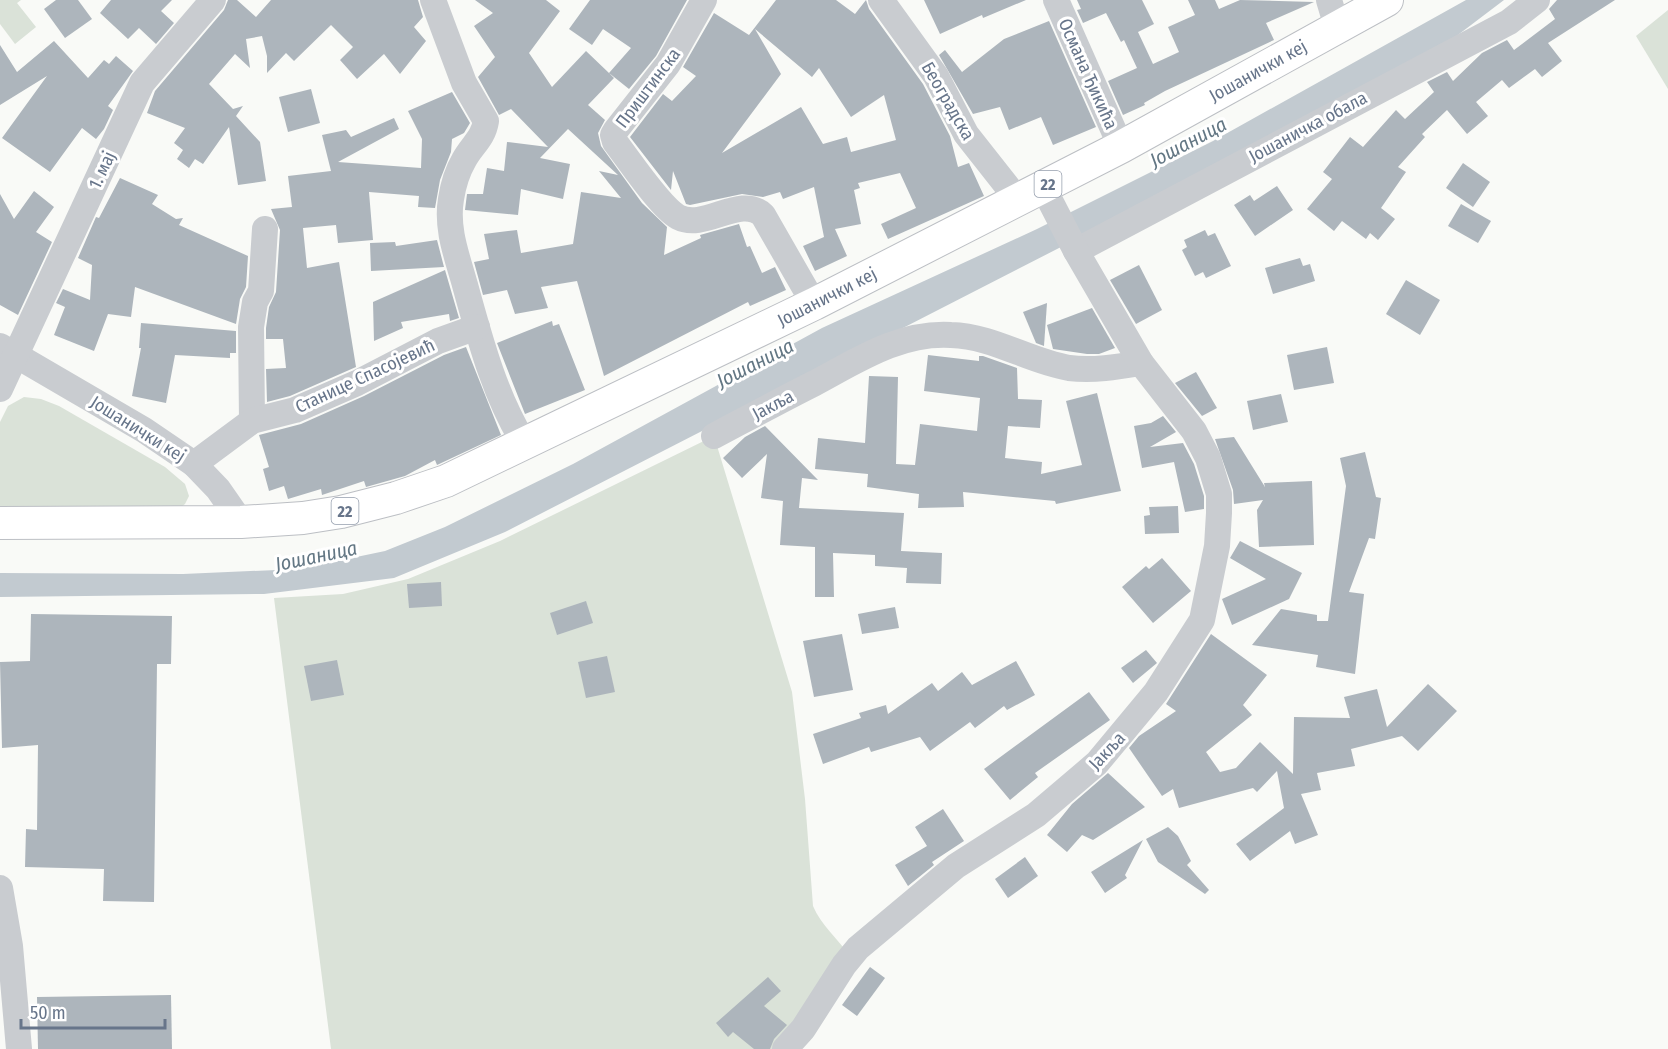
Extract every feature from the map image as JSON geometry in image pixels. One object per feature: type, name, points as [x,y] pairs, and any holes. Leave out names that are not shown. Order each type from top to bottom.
[{"type":"main road","name":"Јошанички кеј","points":[[0,523],[241,522],[341,512],[396,498],[446,481],[1038,197],[1333,13],[1387,0]]},
{"type":"street","name":"1. мај","points":[[0,389],[9,351],[142,83],[213,0]]},
{"type":"street","points":[[433,0],[464,83],[486,121],[484,134],[465,158],[458,172],[450,212],[454,249],[487,366],[524,443]]},
{"type":"street","name":"Приштинска","points":[[704,0],[668,64],[616,130],[613,135],[615,142],[664,205],[681,218],[707,219],[741,209],[758,210],[814,304]]},
{"type":"street","name":"Београдска","points":[[882,0],[936,76],[976,148],[1038,197],[1075,248]]},
{"type":"street","name":"Османа Ђикића","points":[[1056,0],[1121,147]]},
{"type":"street","name":"Јошаничка обала","points":[[1075,248],[1509,22],[1537,0]]},
{"type":"street","points":[[252,421],[251,327],[255,302],[261,291],[265,230]]},
{"type":"street","name":"Јакља","points":[[785,1049],[803,1029],[844,965],[858,948],[956,866],[1036,814],[1097,763],[1156,692],[1202,620],[1218,539],[1219,494],[1208,458],[1194,431],[1142,363],[1075,248]]},
{"type":"street","name":"Станице Спасојевић","points":[[194,464],[252,421],[295,410],[357,383],[438,341],[477,327]]},
{"type":"street","name":"Јакља","points":[[714,436],[876,350],[915,337],[951,335],[968,337],[1012,348],[1070,368],[1105,369],[1142,363]]},
{"type":"street","name":"Јошанички кеј","points":[[9,351],[144,430],[194,464],[218,489],[241,522]]},
{"type":"street","points":[[0,888],[10,946],[19,1049]]},
{"type":"shaded area","points":[[0,0],[21,0],[17,3],[36,27],[15,44],[0,24]]},
{"type":"shaded area","points":[[1466,0],[1504,0],[1442,47],[1059,248],[505,532],[394,578],[264,594],[0,597],[0,573],[183,574],[299,569],[385,551],[445,527],[573,464],[822,328],[1037,229],[1213,141]]},
{"type":"shaded area","points":[[1668,10],[1668,89],[1636,36]]},
{"type":"shaded area","points":[[24,397],[41,399],[59,406],[165,467],[185,484],[189,496],[185,504],[177,510],[0,508],[0,422],[8,406]]},
{"type":"shaded area","points":[[714,436],[792,692],[805,799],[813,906],[825,926],[850,956],[785,1049],[331,1049],[274,598],[343,594],[408,579],[500,541]]},
{"type":"building","points":[[56,0],[78,0],[92,19],[65,38],[44,9]]},
{"type":"building","points":[[111,0],[172,0],[161,11],[174,23],[156,44],[139,28],[128,39],[100,13]]},
{"type":"building","points":[[228,0],[237,0],[256,17],[271,0],[418,0],[423,17],[414,27],[426,41],[400,74],[384,54],[357,79],[340,60],[353,47],[331,25],[294,61],[286,53],[267,73],[267,56],[262,36],[246,39],[250,68],[235,54],[209,84],[233,109],[243,106],[236,116],[260,142],[266,181],[238,185],[229,127],[203,164],[195,159],[189,168],[177,159],[183,150],[174,143],[185,128],[147,113],[155,91],[224,10]]},
{"type":"building","points":[[475,0],[546,0],[560,11],[529,53],[552,87],[586,51],[614,78],[588,105],[605,120],[598,133],[601,146],[642,203],[667,227],[664,255],[701,238],[700,235],[739,224],[747,247],[750,246],[762,273],[775,267],[786,290],[750,306],[748,302],[604,376],[577,281],[541,287],[548,308],[515,314],[507,290],[483,295],[474,262],[489,259],[484,234],[517,230],[521,253],[573,244],[581,192],[621,198],[599,171],[618,175],[568,129],[540,158],[570,164],[563,199],[521,189],[518,215],[465,210],[467,194],[483,194],[487,168],[504,171],[507,142],[548,147],[511,109],[499,115],[478,77],[495,57],[474,26],[493,13]]},
{"type":"building","points":[[590,0],[687,0],[656,56],[629,89],[609,73],[631,48],[603,29],[592,45],[569,29]]},
{"type":"building","points":[[776,0],[836,0],[855,14],[866,0],[869,9],[923,84],[950,136],[958,167],[969,163],[984,196],[888,239],[881,224],[916,208],[900,173],[858,183],[860,188],[854,190],[861,224],[835,229],[847,256],[815,271],[803,246],[824,237],[814,187],[783,199],[780,192],[763,197],[742,194],[686,204],[673,171],[671,190],[630,137],[663,94],[672,101],[696,76],[683,67],[714,13],[749,35]],"holes":[[[755,29],[812,77],[819,68],[851,117],[884,95],[896,140],[851,152],[847,137],[823,144],[801,107],[722,153],[781,74]]]},
{"type":"building","points":[[924,0],[1026,0],[983,18],[982,15],[940,34]]},
{"type":"building","points":[[1077,0],[1142,0],[1154,24],[1138,32],[1153,64],[1179,52],[1168,27],[1195,15],[1188,0],[1215,0],[1219,9],[1240,0],[1314,2],[1266,23],[1274,40],[1165,91],[1144,103],[1145,105],[1123,115],[1108,81],[1137,68],[1124,40],[1121,42],[1106,13],[1083,23],[1077,10],[1081,9]]},
{"type":"building","points":[[1557,0],[1615,0],[1548,43],[1562,61],[1542,77],[1535,69],[1509,88],[1502,80],[1476,102],[1488,116],[1467,134],[1447,110],[1422,134],[1425,137],[1398,167],[1406,172],[1381,208],[1395,219],[1378,240],[1370,233],[1366,239],[1342,221],[1334,231],[1307,209],[1332,179],[1323,172],[1350,137],[1363,147],[1396,110],[1405,119],[1434,92],[1427,82],[1447,72],[1453,81],[1482,53],[1507,40],[1514,50],[1555,19],[1549,9]]},
{"type":"building","points":[[1049,21],[1096,127],[1053,145],[1041,117],[1009,130],[1000,107],[973,114],[939,55],[945,50],[962,72],[1004,39]]},
{"type":"building","points":[[54,41],[88,78],[104,60],[109,64],[116,56],[133,71],[108,106],[113,110],[104,129],[96,139],[82,128],[50,172],[2,138],[47,76],[0,105],[0,45],[17,72]]},
{"type":"building","points":[[311,89],[320,123],[288,132],[279,97]]},
{"type":"building","points":[[452,92],[470,123],[464,133],[452,139],[451,152],[440,180],[435,208],[418,207],[419,196],[369,192],[373,240],[338,243],[336,225],[303,228],[307,268],[339,262],[356,367],[290,396],[267,402],[266,369],[286,368],[283,339],[266,339],[266,328],[269,307],[276,292],[280,230],[271,209],[292,207],[288,176],[331,171],[322,135],[346,130],[351,137],[394,118],[399,129],[338,162],[421,168],[422,139],[408,111]]},
{"type":"building","points":[[1463,163],[1490,182],[1473,207],[1446,188]]},
{"type":"building","points":[[120,178],[158,195],[152,204],[176,219],[183,218],[179,225],[248,256],[246,287],[240,299],[236,324],[135,287],[131,317],[108,314],[94,351],[54,335],[65,307],[56,303],[63,289],[90,300],[92,265],[78,258],[96,217],[99,218]]},
{"type":"building","points":[[1277,186],[1293,210],[1255,236],[1234,205],[1250,195],[1254,201]]},
{"type":"building","points":[[34,191],[54,207],[36,232],[52,242],[18,315],[0,305],[0,194],[14,219]]},
{"type":"building","points":[[1461,204],[1491,221],[1478,243],[1448,226]]},
{"type":"building","points":[[1205,230],[1208,236],[1215,233],[1231,266],[1206,278],[1203,272],[1195,276],[1182,250],[1187,247],[1184,240]]},
{"type":"building","points":[[437,240],[444,267],[371,271],[370,243],[395,242],[396,246]]},
{"type":"building","points":[[1300,258],[1303,266],[1310,264],[1315,281],[1273,294],[1265,268]]},
{"type":"building","points":[[1139,265],[1162,310],[1136,324],[1110,280]]},
{"type":"building","points":[[445,270],[459,318],[450,321],[449,314],[401,322],[403,328],[374,341],[373,302]]},
{"type":"building","points":[[1406,280],[1440,300],[1420,335],[1386,314]]},
{"type":"building","points":[[1047,303],[1044,346],[1036,343],[1023,312]]},
{"type":"building","points":[[1092,308],[1115,348],[1099,354],[1053,349],[1047,325]]},
{"type":"building","points":[[552,321],[553,326],[559,324],[585,390],[525,414],[497,343]]},
{"type":"building","points":[[141,323],[236,331],[236,353],[230,353],[230,358],[175,355],[166,403],[132,396],[141,348],[139,348]]},
{"type":"building","points":[[466,347],[501,435],[437,465],[435,460],[405,476],[366,487],[364,481],[322,495],[321,489],[288,499],[284,486],[269,491],[263,469],[269,467],[259,435],[301,424],[364,396],[444,355]]},
{"type":"building","points":[[1327,347],[1334,383],[1294,390],[1287,355]]},
{"type":"building","points":[[928,355],[979,361],[979,356],[983,356],[1017,368],[1018,399],[1042,400],[1040,428],[1008,426],[1005,458],[1042,462],[1041,474],[1082,465],[1066,401],[1097,393],[1121,491],[1056,504],[1055,501],[963,492],[964,507],[918,508],[919,494],[867,487],[868,474],[815,469],[818,438],[865,443],[869,376],[898,377],[896,464],[915,465],[920,424],[977,431],[980,398],[924,391]]},
{"type":"building","points":[[1196,372],[1217,408],[1202,416],[1175,383]]},
{"type":"building","points":[[1281,394],[1288,422],[1253,430],[1247,401]]},
{"type":"building","points":[[1163,416],[1176,432],[1150,447],[1183,443],[1194,464],[1204,496],[1204,509],[1185,512],[1174,462],[1142,468],[1134,426],[1151,423]]},
{"type":"building","points":[[765,426],[818,480],[802,478],[799,508],[904,513],[901,551],[942,553],[941,584],[906,583],[907,568],[875,566],[875,555],[833,553],[834,597],[815,597],[815,547],[780,545],[783,501],[761,498],[767,454],[742,478],[723,458],[745,437]]},
{"type":"building","points":[[1234,437],[1265,487],[1264,483],[1312,481],[1314,545],[1259,547],[1257,510],[1263,500],[1234,504],[1233,490],[1215,439]]},
{"type":"building","points":[[1365,452],[1376,497],[1381,498],[1375,539],[1369,538],[1349,592],[1364,594],[1355,674],[1316,667],[1318,655],[1252,645],[1281,609],[1317,615],[1317,621],[1328,621],[1346,486],[1340,458]]},
{"type":"building","points":[[1178,506],[1179,533],[1145,534],[1144,516],[1150,515],[1149,507]]},
{"type":"building","points":[[1240,541],[1302,573],[1289,599],[1232,625],[1222,599],[1266,579],[1230,558]]},
{"type":"building","points":[[1162,558],[1191,591],[1153,623],[1122,587],[1146,566],[1149,569]]},
{"type":"building","points":[[441,582],[442,606],[409,608],[407,584]]},
{"type":"building","points":[[586,601],[593,623],[557,635],[550,613]]},
{"type":"building","points":[[895,607],[899,628],[862,634],[858,614]]},
{"type":"building","points":[[31,614],[172,616],[171,664],[157,664],[154,902],[103,901],[104,869],[25,867],[26,829],[37,830],[38,745],[2,748],[0,662],[30,661]]},
{"type":"building","points":[[842,634],[853,690],[814,697],[803,641]]},
{"type":"building","points":[[1211,634],[1267,675],[1243,705],[1252,715],[1206,752],[1220,772],[1236,768],[1260,742],[1293,774],[1294,717],[1350,718],[1344,697],[1377,689],[1387,727],[1428,684],[1457,711],[1418,751],[1402,736],[1351,749],[1355,766],[1317,773],[1321,790],[1301,794],[1318,835],[1295,844],[1290,831],[1250,861],[1236,844],[1284,808],[1277,771],[1257,792],[1253,788],[1179,808],[1173,789],[1162,796],[1129,748],[1139,736],[1176,711],[1166,704]]},
{"type":"building","points":[[1146,650],[1157,663],[1133,683],[1121,668]]},
{"type":"building","points":[[607,656],[615,692],[586,698],[578,662]]},
{"type":"building","points":[[337,660],[344,695],[311,701],[304,666]]},
{"type":"building","points":[[1016,661],[1035,695],[1007,710],[1004,706],[975,728],[970,722],[930,751],[920,737],[871,752],[869,747],[823,764],[813,734],[861,718],[859,713],[886,705],[888,714],[932,683],[938,691],[962,672],[972,685]]},
{"type":"building","points":[[1089,692],[1110,720],[1035,773],[1038,777],[1010,800],[984,769]]},
{"type":"building","points":[[1108,773],[1145,807],[1093,840],[1082,835],[1067,852],[1047,835],[1072,804]]},
{"type":"building","points":[[943,809],[964,841],[932,862],[934,865],[908,886],[895,865],[927,846],[915,827]]},
{"type":"building","points":[[1168,827],[1178,836],[1191,861],[1187,865],[1209,890],[1205,894],[1158,862],[1146,839]]},
{"type":"building","points":[[1143,840],[1125,875],[1127,878],[1105,893],[1091,872]]},
{"type":"building","points":[[1025,857],[1038,876],[1008,898],[995,879]]},
{"type":"building","points":[[870,967],[885,978],[857,1016],[842,1005]]},
{"type":"building","points":[[768,977],[781,991],[764,1006],[787,1025],[774,1039],[770,1049],[754,1049],[733,1032],[728,1037],[716,1023]]},
{"type":"building","points":[[171,995],[172,1049],[38,1049],[37,997]]},
{"type":"water label","name":"Јошаница","points":[[1188,142]]},
{"type":"water label","name":"Јошаница","points":[[755,363]]},
{"type":"water label","name":"Јошаница","points":[[316,556]]}]
